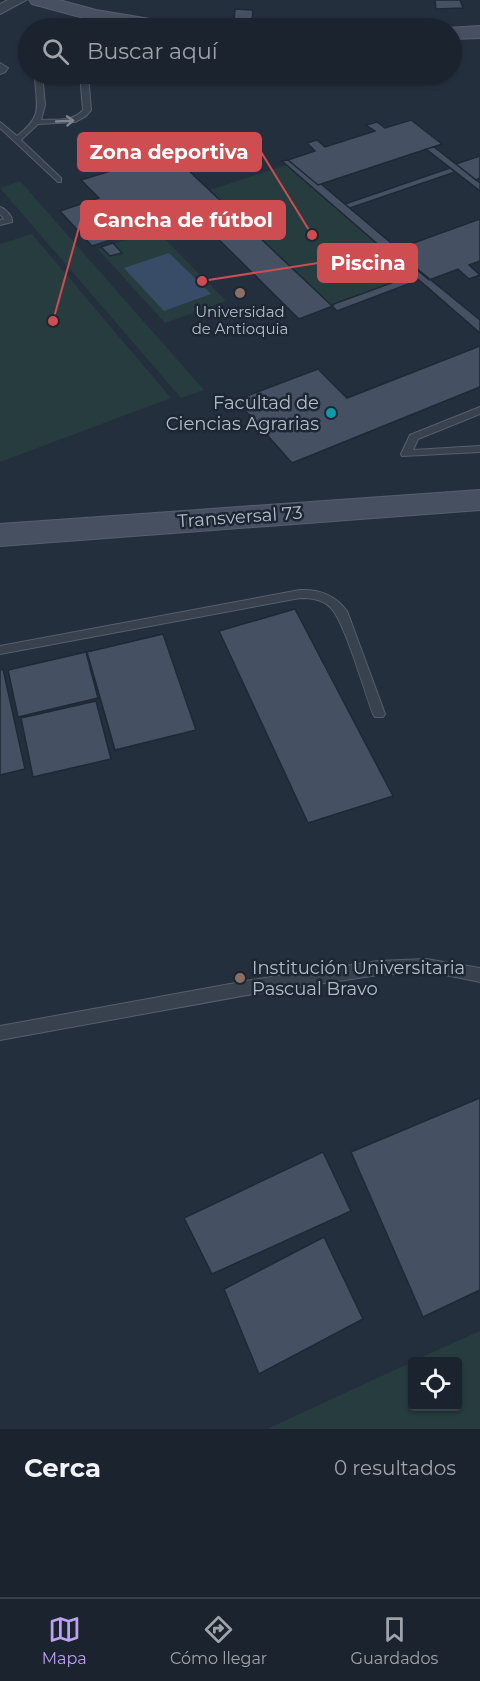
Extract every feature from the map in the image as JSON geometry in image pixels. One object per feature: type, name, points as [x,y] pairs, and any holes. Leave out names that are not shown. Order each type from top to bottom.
[{"type":"main road","points":[[38,0],[105,18]]},
{"type":"main road","points":[[462,33],[480,33]]},
{"type":"main road","name":"Transversal 73","points":[[0,535],[480,500]]},
{"type":"street","points":[[0,10],[19,0]]},
{"type":"lane","points":[[38,122],[41,110],[39,84]]},
{"type":"lane","points":[[16,140],[38,122],[76,120],[85,115],[87,110],[85,84]]},
{"type":"lane","points":[[0,124],[58,180]]},
{"type":"lane","points":[[0,209],[9,220],[0,223]]},
{"type":"lane","points":[[480,410],[414,437],[406,454],[480,449]]},
{"type":"lane","points":[[0,650],[300,594],[313,594],[332,601],[343,614],[379,714]]},
{"type":"lane","points":[[0,1033],[258,986],[378,968],[426,965],[480,975]]},
{"type":"green space","points":[[286,165],[413,275],[331,305],[210,190]]},
{"type":"green space","points":[[20,181],[204,390],[181,398],[0,188]]},
{"type":"green space","points":[[156,230],[226,301],[165,323],[98,249]]},
{"type":"green space","points":[[32,234],[171,398],[0,462],[0,244]]},
{"type":"green space","points":[[480,1331],[480,1429],[267,1429],[408,1364],[408,1411],[462,1411],[462,1357],[422,1357]]},
{"type":"water","points":[[169,253],[211,294],[164,311],[124,268]]},
{"type":"building","points":[[435,0],[460,0],[463,8],[436,9]]},
{"type":"building","points":[[235,9],[253,10],[252,18],[234,18]]},
{"type":"building","points":[[411,120],[442,144],[318,185],[288,160],[315,151],[307,143],[317,140],[325,147],[375,131],[366,125],[377,122],[385,128]]},
{"type":"building","points":[[434,147],[480,183],[480,191],[426,149]]},
{"type":"building","points":[[170,153],[224,204],[92,246],[60,211],[99,198],[81,180]]},
{"type":"building","points":[[480,156],[480,178],[476,180],[456,164]]},
{"type":"building","points":[[288,160],[318,185],[321,184],[397,248],[394,250],[480,320],[480,333],[282,161]]},
{"type":"building","points":[[450,168],[455,172],[350,208],[345,204]]},
{"type":"building","points":[[224,204],[333,306],[299,319],[193,214]]},
{"type":"building","points":[[480,219],[480,261],[469,265],[480,275],[469,279],[458,269],[429,280],[394,250]]},
{"type":"building","points":[[113,243],[122,253],[110,256],[101,247]]},
{"type":"building","points":[[413,275],[419,280],[337,311],[331,305]]},
{"type":"building","name":"Facultad de Ciencias Agrarias","points":[[480,346],[480,387],[292,463],[236,400],[318,369],[347,398]]},
{"type":"building","points":[[295,609],[393,796],[308,823],[219,631]]},
{"type":"building","points":[[163,634],[196,730],[115,750],[87,652]]},
{"type":"building","points":[[86,652],[98,698],[18,717],[8,670]]},
{"type":"building","points":[[3,669],[25,769],[0,775],[0,670]]},
{"type":"building","points":[[96,701],[111,759],[33,777],[21,718]]},
{"type":"building","points":[[480,1098],[480,1290],[423,1317],[351,1152]]},
{"type":"building","points":[[323,1152],[351,1211],[212,1274],[184,1218]]},
{"type":"building","points":[[324,1237],[363,1319],[259,1374],[224,1289]]},
{"type":"place","name":"Zona deportiva","points":[[312,235]]},
{"type":"place","name":"Piscina","points":[[202,281]]},
{"type":"place","name":"Universidad de Antioquia","points":[[240,293]]},
{"type":"place","name":"Cancha de fútbol","points":[[53,321]]},
{"type":"place","name":"Facultad de Ciencias Agrarias","points":[[331,413]]},
{"type":"place","name":"Institución Universitaria Pascual Bravo","points":[[240,978]]}]
